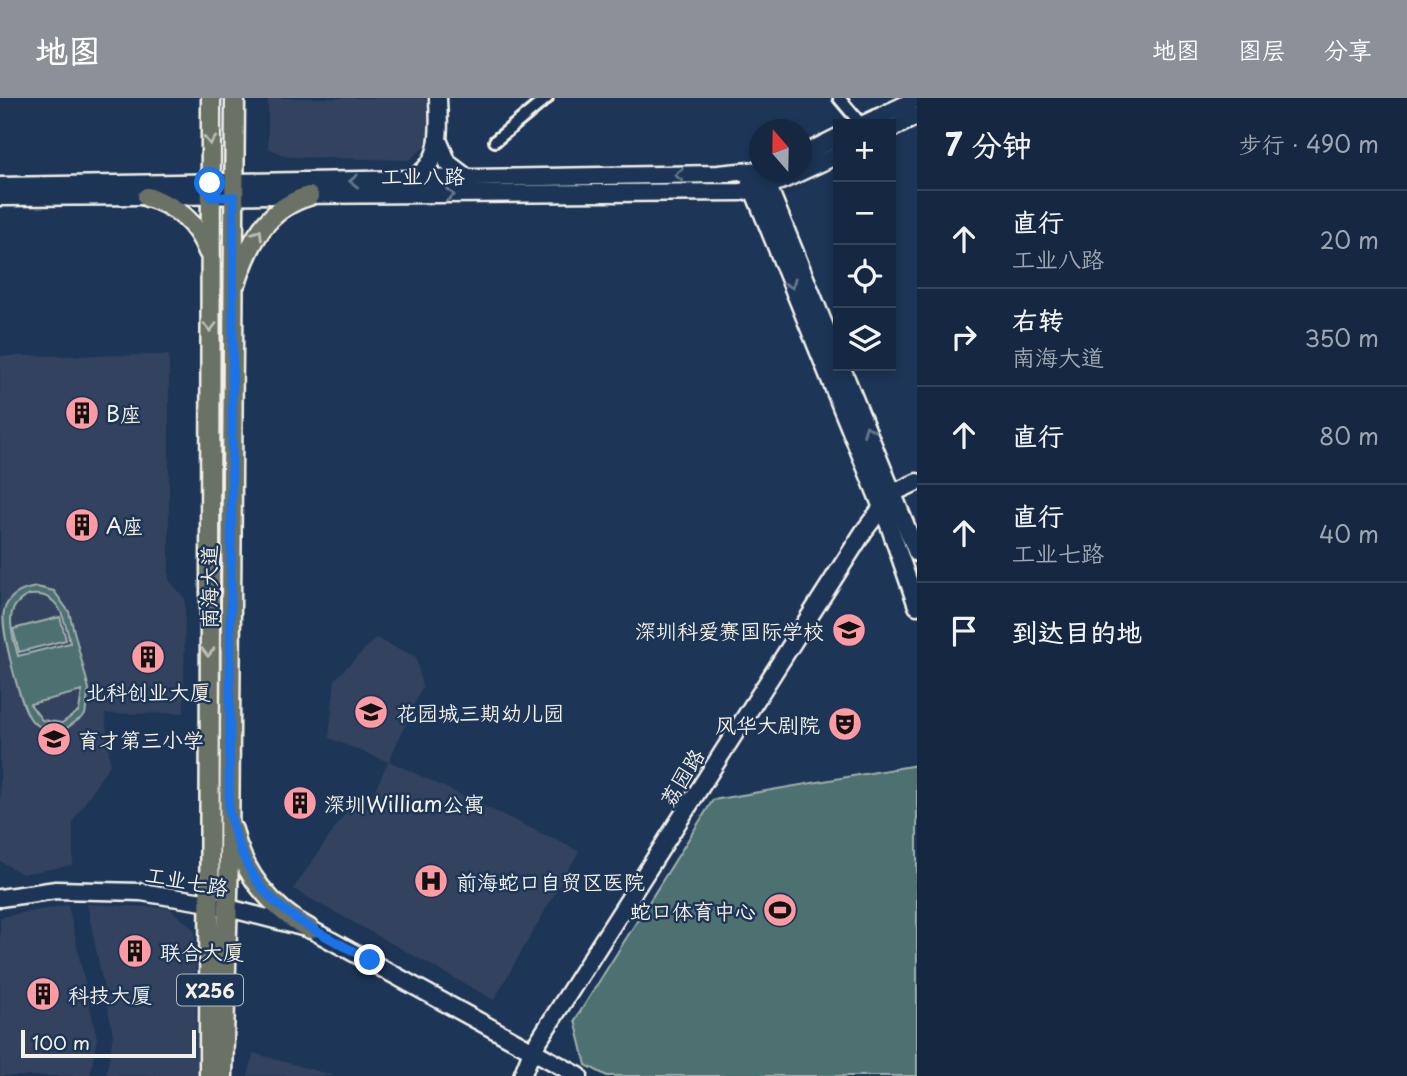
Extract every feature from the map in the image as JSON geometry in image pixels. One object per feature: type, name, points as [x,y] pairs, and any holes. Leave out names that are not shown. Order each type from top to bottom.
[{"type":"main road","name":"南海大道","points":[[209,1076],[211,98]]},
{"type":"main road","name":"南海大道","points":[[223,1076],[229,811],[235,98]]},
{"type":"main road","points":[[233,294],[261,228],[282,208],[309,196]]},
{"type":"main road","points":[[147,197],[166,204],[191,223],[210,259]]},
{"type":"main road","points":[[229,811],[236,839],[259,886],[289,916],[310,929]]},
{"type":"street","points":[[438,98],[439,140],[448,163],[469,179]]},
{"type":"street","points":[[495,141],[547,98]]},
{"type":"street","points":[[839,98],[858,119]]},
{"type":"street","points":[[874,119],[917,99]]},
{"type":"street","points":[[896,126],[917,116]]},
{"type":"street","points":[[408,180],[430,166],[439,140]]},
{"type":"street","points":[[812,150],[833,140]]},
{"type":"street","name":"工业八路","points":[[812,167],[833,157]]},
{"type":"street","name":"工业八路","points":[[0,186],[234,190],[408,180],[749,178]]},
{"type":"street","name":"工业八路","points":[[234,190],[309,196],[723,193],[749,182]]},
{"type":"street","points":[[759,182],[917,607]]},
{"type":"street","points":[[772,218],[790,182]]},
{"type":"street","name":"工业八路","points":[[0,197],[147,197],[210,190]]},
{"type":"street","points":[[723,193],[772,218],[833,348]]},
{"type":"street","points":[[843,371],[917,553]]},
{"type":"street","name":"荔园路","points":[[522,1076],[532,1051],[881,506],[893,493],[917,482]]},
{"type":"street","name":"工业七路","points":[[0,898],[56,890],[111,889],[209,903],[310,929],[579,1076]]},
{"type":"shaded area","points":[[268,98],[428,98],[428,144],[409,160],[288,157],[268,148]]},
{"type":"shaded area","points":[[169,355],[169,580],[185,599],[184,713],[105,714],[110,764],[73,821],[73,865],[22,874],[0,861],[0,356]]},
{"type":"shaded area","name":"前海蛇口自贸区医院","points":[[376,638],[416,657],[422,687],[389,761],[579,851],[494,1000],[293,889],[353,802],[366,809],[388,762],[329,738],[335,679]]},
{"type":"shaded area","points":[[87,904],[169,908],[195,930],[197,1076],[106,1076],[113,1035]]},
{"type":"shaded area","name":"科技大厦","points":[[68,905],[97,1038],[90,1076],[0,1076],[0,917]]},
{"type":"shaded area","points":[[253,1053],[335,1076],[248,1076]]},
{"type":"green space","points":[[31,588],[54,591],[69,612],[89,689],[85,715],[64,730],[40,727],[28,715],[17,687],[8,651],[4,611],[12,597]],"holes":[[[30,595],[40,595],[55,602],[63,617],[70,643],[18,656],[12,629],[12,613],[15,606]],[[82,691],[79,711],[62,723],[42,720],[30,704]]]},
{"type":"green space","points":[[60,617],[66,640],[19,652],[13,629]]},
{"type":"green space","name":"蛇口体育中心","points":[[917,765],[917,1076],[607,1076],[586,1065],[575,1020],[713,800]]},
{"type":"place","name":"B座","points":[[82,413]]},
{"type":"place","name":"A座","points":[[82,525]]},
{"type":"place","name":"深圳科爱赛国际学校","points":[[849,630]]},
{"type":"place","name":"北科创业大厦","points":[[148,657]]},
{"type":"place","name":"花园城三期幼儿园","points":[[371,712]]},
{"type":"place","name":"风华大剧院","points":[[845,724]]},
{"type":"place","name":"育才第三小学","points":[[54,739]]},
{"type":"place","name":"深圳William公寓","points":[[300,803]]},
{"type":"place","name":"前海蛇口自贸区医院","points":[[431,881]]},
{"type":"place","name":"蛇口体育中心","points":[[780,910]]},
{"type":"place","name":"联合大厦","points":[[135,951]]},
{"type":"place","name":"科技大厦","points":[[43,994]]},
{"type":"route","points":[[210,183],[210,197],[234,197],[229,811],[247,866],[273,902],[303,925],[370,960]]}]
